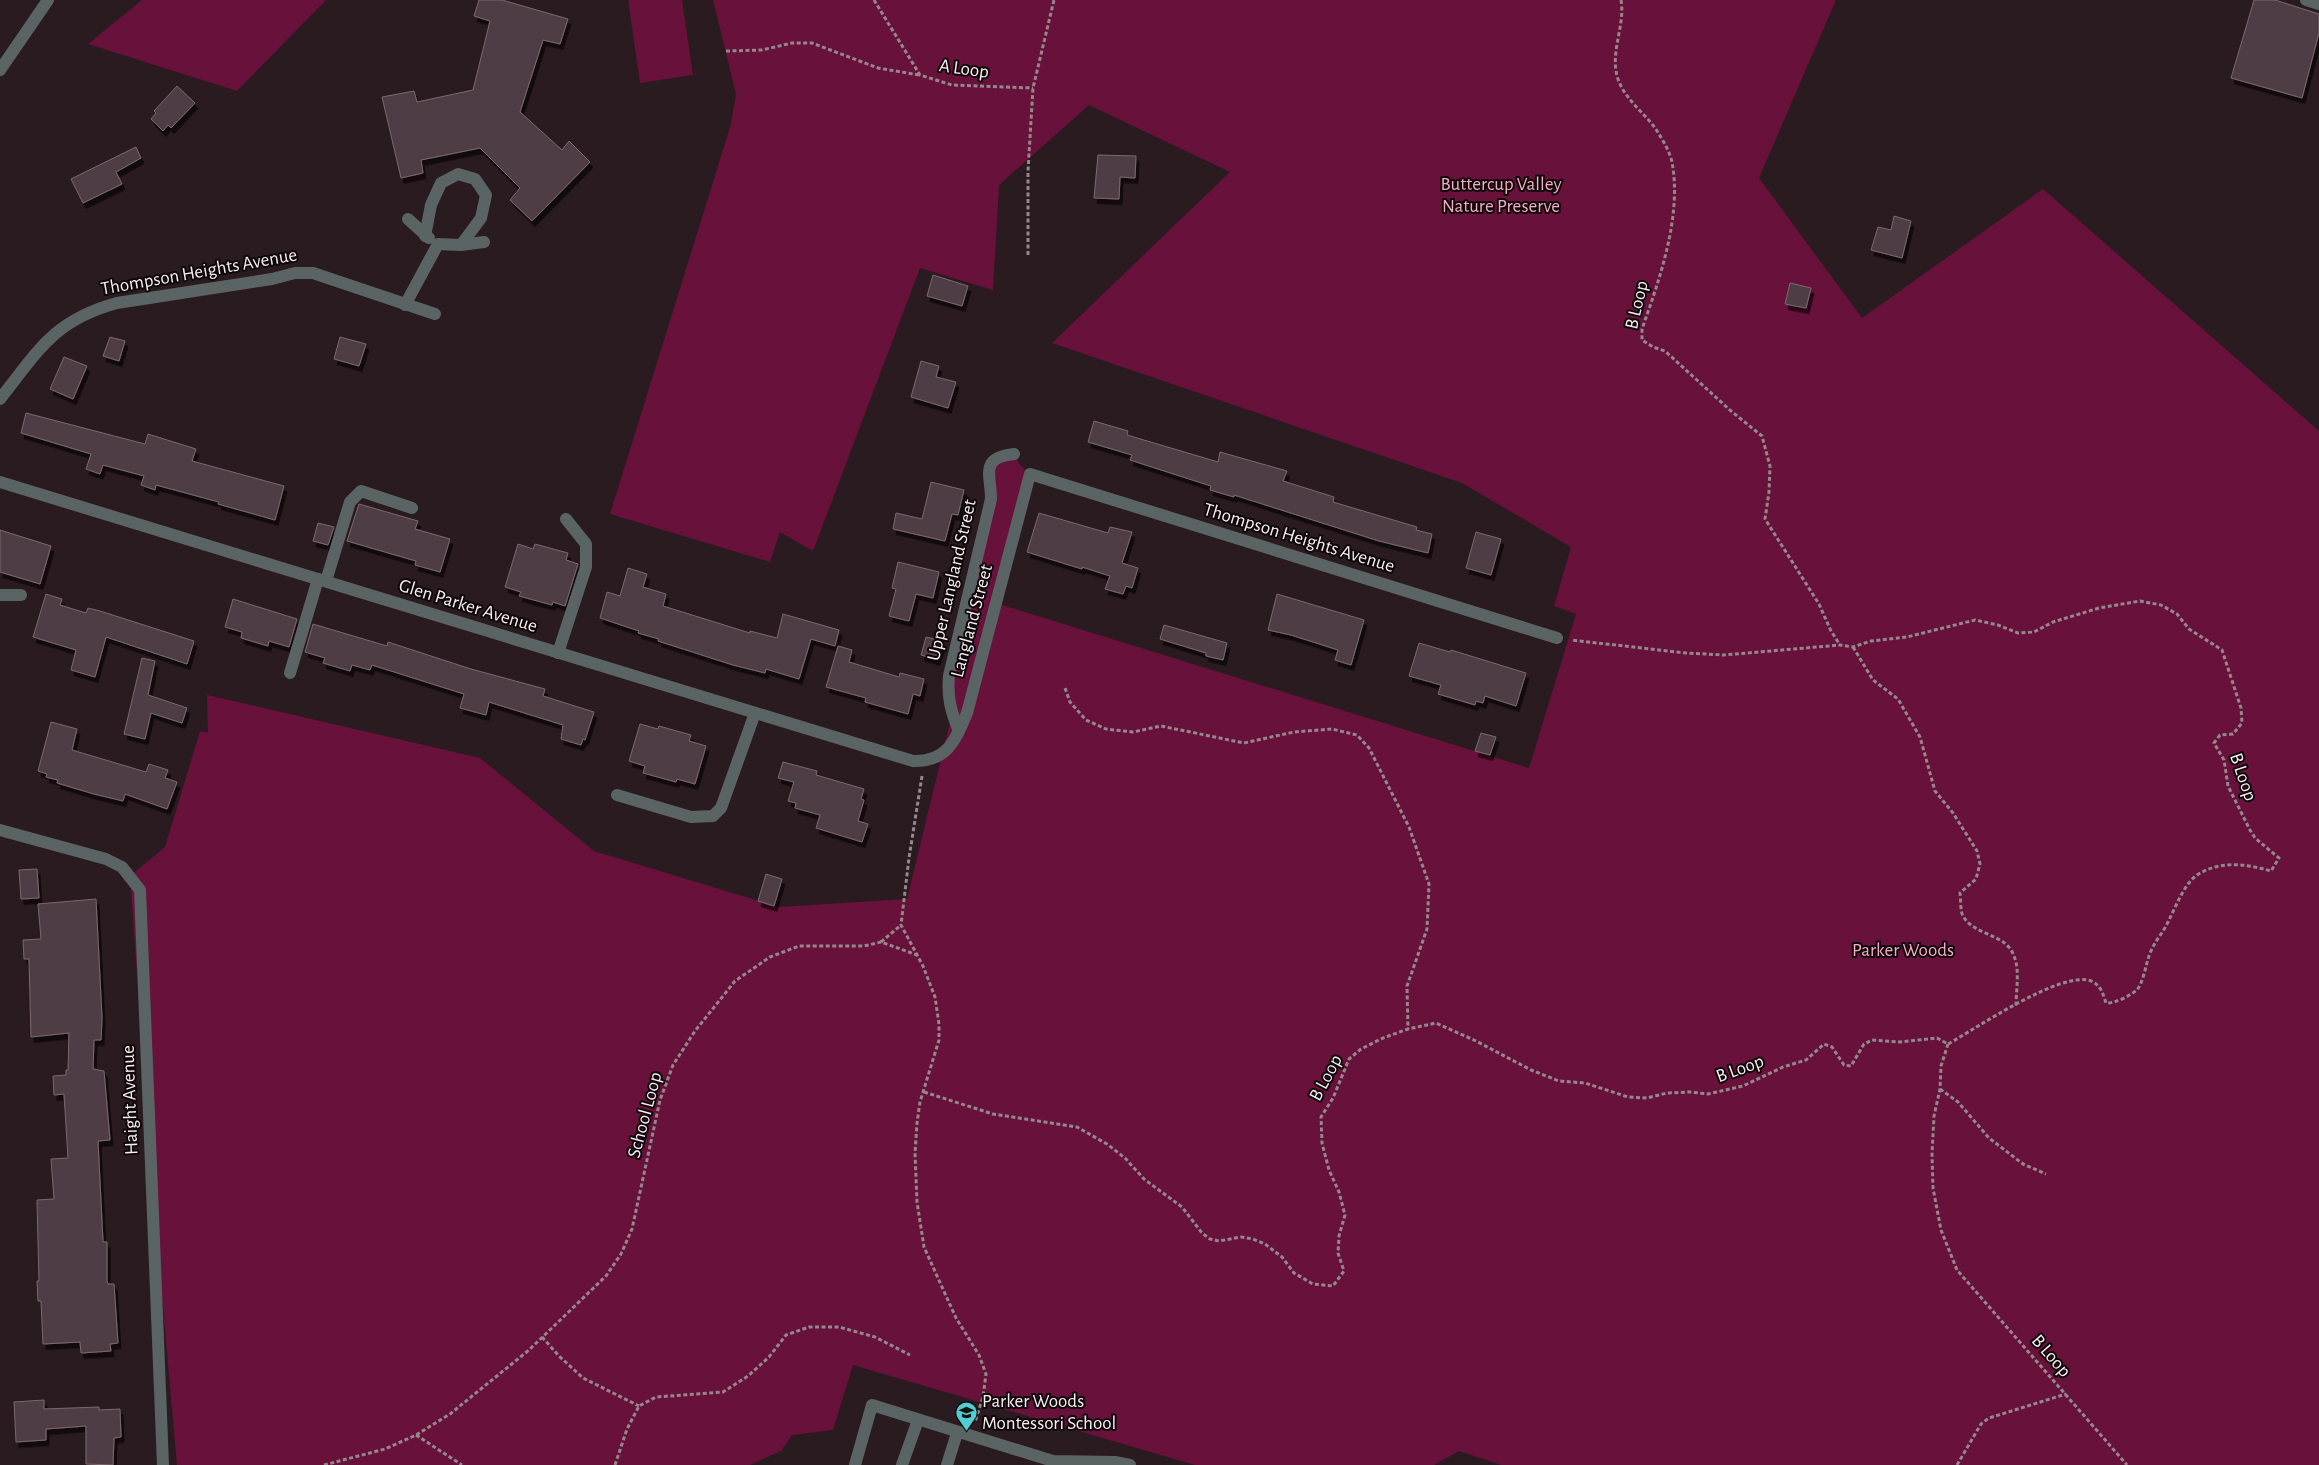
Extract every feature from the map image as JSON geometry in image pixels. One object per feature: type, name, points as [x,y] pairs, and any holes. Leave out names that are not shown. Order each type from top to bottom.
[{"type":"street","points":[[0,70],[48,0]]},
{"type":"street","points":[[2306,0],[2319,4]]},
{"type":"street","points":[[425,236],[431,205],[441,184],[458,174],[475,179],[486,195],[481,218],[461,245]]},
{"type":"street","points":[[408,219],[425,236],[438,244],[461,245],[484,242]]},
{"type":"street","points":[[405,305],[438,244]]},
{"type":"street","name":"Thompson Heights Avenue","points":[[0,399],[57,330],[74,318],[117,303],[272,279],[295,273],[313,273],[330,277],[344,284],[435,314]]},
{"type":"street","name":"Upper Langland Street","points":[[959,731],[950,710],[947,694],[949,676],[991,499],[988,477],[989,465],[998,456],[1014,454]]},
{"type":"street","name":"Thompson Heights Avenue","points":[[1030,474],[1557,638]]},
{"type":"street","name":"Langland Street","points":[[924,768],[946,751],[959,731],[967,713],[1030,474]]},
{"type":"street","name":"Glen Parker Avenue","points":[[0,482],[755,713],[903,759],[924,768]]},
{"type":"street","points":[[290,673],[350,502],[361,491],[412,508]]},
{"type":"street","points":[[558,653],[586,567],[586,544],[566,520]]},
{"type":"street","points":[[0,595],[21,595]]},
{"type":"street","points":[[617,795],[691,817],[713,816],[721,808],[755,713]]},
{"type":"street","name":"Haight Avenue","points":[[0,830],[106,858],[122,867],[140,890],[163,1465]]},
{"type":"street","points":[[855,1465],[872,1405],[957,1433],[1053,1461],[1115,1462],[1130,1465]]},
{"type":"street","points":[[902,1465],[918,1420]]},
{"type":"street","points":[[947,1465],[957,1433]]},
{"type":"path","name":"A Loop","points":[[874,0],[920,75],[952,85],[1033,88]]},
{"type":"path","points":[[1028,255],[1028,163],[1033,88],[1054,0]]},
{"type":"path","name":"B Loop","points":[[1621,0],[1622,9],[1615,58],[1620,86],[1658,132],[1672,160],[1670,240],[1642,329],[1642,340],[1652,348],[1665,351],[1731,411],[1762,436],[1770,466],[1765,520],[1819,604],[1831,631],[1840,645]]},
{"type":"path","points":[[726,51],[762,50],[792,43],[812,42],[878,68],[920,75]]},
{"type":"path","name":"B Loop","points":[[1557,638],[1601,645],[1724,655],[1840,645],[1853,647],[1871,641],[1908,637],[1975,620],[1998,625],[2018,633],[2034,632],[2053,622],[2099,608],[2140,601],[2161,605],[2177,614],[2189,629],[2222,650],[2241,708],[2242,723],[2233,734],[2220,735],[2214,743],[2224,760],[2228,786],[2237,806],[2255,838],[2279,858],[2277,864],[2272,871],[2237,864],[2217,866],[2196,876],[2169,916],[2162,934],[2156,940],[2138,989],[2119,1002],[2106,1003],[2099,986],[2092,982],[2072,980],[2043,990],[2016,1006],[1985,1020],[1948,1044],[1941,1066],[1940,1089],[1934,1126],[1934,1188],[1941,1230],[1957,1270],[2127,1465]]},
{"type":"path","points":[[1853,647],[1873,680],[1898,699],[1920,737],[1935,791],[1953,813],[1977,851],[1980,864],[1976,880],[1960,893],[1962,916],[1976,929],[1998,938],[2014,954],[2017,975],[2016,1006]]},
{"type":"path","points":[[1065,688],[1070,702],[1086,720],[1106,729],[1133,732],[1161,726],[1244,743],[1294,732],[1332,729],[1357,735],[1369,748],[1409,827],[1429,884],[1427,929],[1407,986],[1408,1029]]},
{"type":"path","points":[[924,768],[909,858],[901,925],[918,955],[934,998],[939,1024],[939,1040],[917,1123],[915,1153],[917,1202],[924,1247],[956,1318],[979,1355],[986,1374],[983,1397],[974,1423]]},
{"type":"path","points":[[882,942],[901,925]]},
{"type":"path","name":"School Loop","points":[[324,1465],[385,1450],[416,1435],[450,1414],[542,1336],[606,1276],[621,1254],[632,1229],[652,1133],[663,1091],[673,1065],[715,1004],[735,981],[770,957],[799,946],[864,946],[882,942],[918,955]]},
{"type":"path","name":"B Loop","points":[[924,1092],[993,1114],[1077,1127],[1107,1144],[1125,1158],[1144,1179],[1182,1207],[1202,1233],[1210,1239],[1219,1242],[1248,1238],[1276,1253],[1294,1272],[1313,1284],[1333,1286],[1344,1272],[1338,1253],[1339,1236],[1345,1215],[1339,1192],[1329,1170],[1322,1143],[1321,1117],[1333,1098],[1348,1059],[1368,1045],[1408,1029],[1436,1023],[1476,1040],[1531,1070],[1559,1081],[1586,1083],[1628,1097],[1647,1098],[1668,1093],[1690,1092],[1708,1094],[1743,1086],[1783,1067],[1806,1060],[1824,1044],[1832,1047],[1844,1065],[1851,1066],[1864,1044],[1872,1040],[1900,1042],[1937,1038],[1948,1044]]},
{"type":"path","points":[[1940,1089],[1958,1102],[1989,1138],[2023,1164],[2046,1174]]},
{"type":"path","points":[[615,1465],[627,1429],[640,1406],[656,1397],[723,1392],[748,1376],[769,1357],[786,1335],[809,1327],[839,1327],[875,1337],[910,1354]]},
{"type":"path","points":[[542,1336],[583,1378],[640,1406]]},
{"type":"path","points":[[1956,1465],[1981,1424],[1990,1418],[2066,1394]]},
{"type":"path","points":[[416,1435],[462,1465]]},
{"type":"green space","points":[[142,0],[326,0],[237,91],[88,44]]},
{"type":"green space","points":[[628,0],[682,0],[693,75],[640,83]]},
{"type":"green space","name":"Parker Woods","points":[[713,0],[1836,0],[1759,178],[1862,318],[2043,189],[2319,431],[2319,1465],[1501,1465],[1459,1451],[1434,1465],[1195,1465],[853,1365],[833,1430],[792,1435],[781,1451],[750,1465],[177,1465],[152,1183],[130,876],[165,847],[200,731],[208,733],[207,695],[480,758],[594,851],[779,907],[907,899],[952,714],[947,694],[991,499],[989,465],[1014,454],[1020,465],[1030,474],[996,603],[1529,768],[1576,614],[1554,606],[1571,547],[1462,483],[1052,343],[1230,172],[1089,105],[999,185],[993,290],[920,268],[813,551],[780,532],[770,562],[610,514],[731,124],[736,94]]},
{"type":"building","points":[[479,0],[502,0],[568,19],[560,44],[543,40],[520,112],[562,150],[569,141],[590,162],[532,221],[510,200],[520,188],[480,148],[421,160],[423,173],[401,178],[382,97],[414,91],[417,102],[473,90],[490,21],[474,16]]},
{"type":"building","points":[[2254,0],[2275,0],[2319,14],[2319,33],[2302,98],[2231,78]]},
{"type":"building","points":[[177,86],[195,103],[171,128],[168,125],[163,131],[151,119],[156,113],[154,111]]},
{"type":"building","points":[[136,147],[141,158],[116,172],[122,184],[83,203],[71,179]]},
{"type":"building","points":[[1098,155],[1136,156],[1135,178],[1120,177],[1119,199],[1094,198]]},
{"type":"building","points":[[1894,216],[1911,221],[1902,258],[1871,250],[1878,227],[1891,230]]},
{"type":"building","points":[[933,275],[968,286],[962,306],[927,296]]},
{"type":"building","points":[[1790,283],[1811,288],[1806,308],[1785,304]]},
{"type":"building","points":[[110,337],[125,341],[119,361],[103,356]]},
{"type":"building","points":[[340,337],[366,344],[359,366],[334,359]]},
{"type":"building","points":[[64,357],[87,366],[73,399],[50,389]]},
{"type":"building","points":[[921,361],[939,366],[936,377],[956,382],[948,408],[911,397]]},
{"type":"building","points":[[26,413],[145,444],[148,434],[196,449],[192,461],[284,486],[275,520],[156,485],[155,490],[141,485],[144,476],[103,465],[100,474],[86,469],[91,454],[21,433]]},
{"type":"building","points":[[1094,421],[1128,431],[1127,435],[1218,462],[1220,452],[1287,471],[1283,481],[1334,497],[1333,502],[1417,527],[1416,530],[1432,534],[1428,553],[1379,541],[1234,495],[1234,497],[1210,490],[1211,486],[1130,460],[1132,455],[1088,442]]},
{"type":"building","points":[[931,482],[964,490],[958,515],[952,514],[945,541],[893,529],[896,513],[922,519]]},
{"type":"building","points":[[359,504],[418,521],[415,529],[450,539],[440,572],[415,565],[416,561],[347,541]]},
{"type":"building","points":[[1039,513],[1108,533],[1110,527],[1132,532],[1122,563],[1138,568],[1132,588],[1126,586],[1123,594],[1105,589],[1110,576],[1027,552]]},
{"type":"building","points":[[318,523],[334,527],[328,545],[313,541]]},
{"type":"building","points":[[0,530],[51,546],[40,584],[0,572]]},
{"type":"building","points":[[1476,532],[1501,539],[1491,575],[1466,568]]},
{"type":"building","points":[[518,544],[533,549],[535,544],[568,553],[566,560],[578,564],[565,606],[553,602],[552,605],[519,596],[521,592],[505,587]]},
{"type":"building","points":[[898,562],[939,572],[933,598],[916,594],[909,621],[889,616],[896,589],[892,588]]},
{"type":"building","points":[[628,568],[647,574],[643,587],[666,594],[663,606],[750,633],[750,631],[777,638],[783,614],[839,630],[835,646],[811,639],[799,679],[766,669],[765,673],[733,665],[658,641],[659,639],[638,633],[639,631],[600,618],[607,592],[620,596]]},
{"type":"building","points":[[46,594],[62,599],[60,605],[86,613],[88,608],[100,611],[194,641],[187,664],[106,637],[95,677],[71,670],[76,650],[33,637]]},
{"type":"building","points":[[1277,594],[1364,620],[1351,665],[1335,660],[1338,650],[1291,635],[1268,630]]},
{"type":"building","points":[[233,599],[297,619],[289,647],[269,641],[268,646],[241,638],[242,632],[225,627]]},
{"type":"building","points":[[313,624],[387,646],[388,642],[471,669],[545,689],[543,696],[594,712],[585,740],[583,739],[581,745],[561,739],[563,725],[489,702],[486,715],[460,708],[464,694],[372,665],[370,670],[352,665],[350,671],[323,663],[325,658],[305,652]]},
{"type":"building","points":[[1164,625],[1227,643],[1223,660],[1206,656],[1206,653],[1160,639]]},
{"type":"building","points":[[926,637],[943,641],[937,660],[921,655]]},
{"type":"building","points":[[1419,643],[1450,652],[1451,650],[1526,673],[1516,706],[1485,696],[1483,703],[1476,701],[1475,705],[1438,694],[1441,685],[1409,676]]},
{"type":"building","points":[[838,646],[852,650],[849,662],[899,677],[900,673],[924,679],[920,696],[913,694],[908,714],[865,702],[866,698],[826,687]]},
{"type":"building","points":[[142,658],[155,661],[148,695],[187,708],[182,723],[151,713],[145,739],[124,734]]},
{"type":"building","points":[[51,722],[77,729],[72,750],[146,772],[149,764],[168,770],[165,778],[177,782],[167,809],[125,794],[123,801],[94,794],[57,783],[58,780],[46,777],[47,774],[38,771]]},
{"type":"building","points":[[640,724],[658,729],[659,726],[691,735],[689,741],[706,746],[695,784],[677,779],[676,782],[643,773],[645,766],[629,761]]},
{"type":"building","points":[[1481,733],[1496,737],[1490,755],[1475,751]]},
{"type":"building","points":[[783,762],[817,771],[816,775],[864,789],[861,799],[864,800],[858,821],[868,824],[862,842],[816,828],[820,815],[795,808],[796,803],[788,801],[794,782],[778,778]]},
{"type":"building","points":[[37,869],[39,898],[21,899],[19,870]]},
{"type":"building","points":[[766,874],[782,879],[774,906],[758,901]]},
{"type":"building","points":[[96,899],[102,1018],[101,1040],[94,1040],[93,1069],[104,1071],[110,1140],[98,1141],[103,1242],[107,1242],[107,1281],[108,1284],[114,1284],[118,1343],[110,1344],[111,1351],[81,1353],[80,1342],[43,1344],[41,1301],[38,1301],[37,1281],[39,1281],[37,1200],[54,1199],[51,1159],[68,1158],[64,1094],[54,1095],[53,1076],[66,1075],[66,1070],[68,1070],[69,1033],[31,1037],[29,959],[24,959],[23,940],[41,939],[38,904]]},
{"type":"building","points":[[44,1400],[44,1409],[99,1407],[99,1410],[120,1409],[121,1437],[114,1438],[113,1465],[86,1464],[86,1426],[46,1429],[46,1440],[16,1442],[14,1402]]},
{"type":"place","name":"Parker Woods Montessori School","points":[[966,1431]]},
{"type":"park label","name":"Buttercup Valley Nature Preserve","points":[[1501,195]]}]
